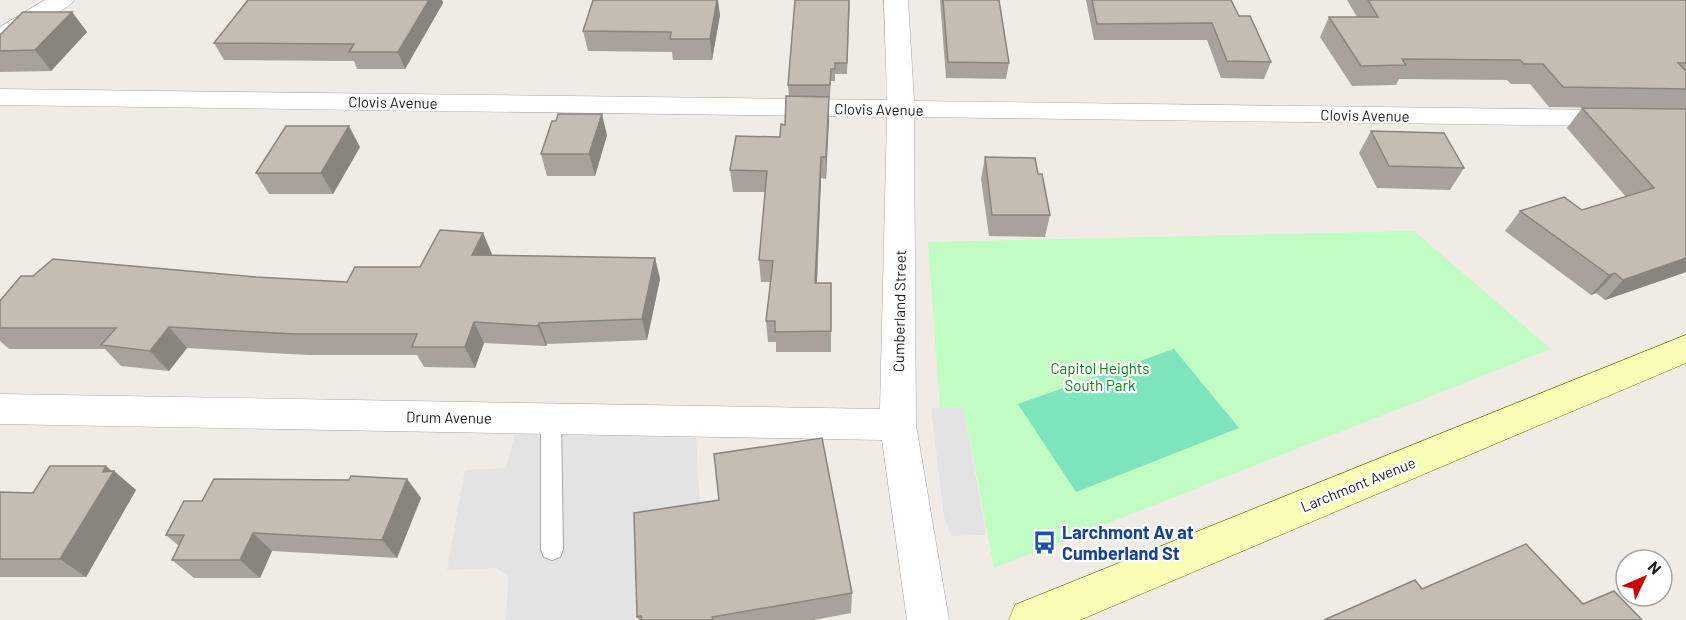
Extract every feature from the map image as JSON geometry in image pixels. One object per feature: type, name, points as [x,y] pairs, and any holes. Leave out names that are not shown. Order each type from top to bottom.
[{"type":"street","points":[[0,37],[62,0]]},
{"type":"street","name":"Cumberland Street","points":[[896,0],[902,109],[898,425],[928,620]]},
{"type":"street","name":"Clovis Avenue","points":[[0,97],[1686,119]]},
{"type":"street","name":"Larchmont Avenue","points":[[1030,620],[1686,348]]},
{"type":"street","name":"Drum Avenue","points":[[0,409],[898,425]]},
{"type":"lane","points":[[551,419],[552,550]]},
{"type":"green space","name":"Capitol Heights South Park","points":[[1414,231],[1551,349],[994,568],[964,409],[940,407],[928,242]]},
{"type":"green space","points":[[1174,349],[1239,428],[1076,492],[1018,404]]},
{"type":"shaded area","points":[[940,407],[964,409],[986,535],[951,536],[944,517],[931,409]]},
{"type":"shaded area","points":[[515,433],[696,438],[700,507],[635,519],[635,620],[506,620],[508,576],[496,568],[447,570],[465,470],[506,468]]},
{"type":"building","points":[[248,0],[429,0],[398,52],[349,52],[354,44],[214,43]]},
{"type":"building","points":[[593,0],[717,0],[710,39],[670,39],[671,32],[583,31]]},
{"type":"building","points":[[795,0],[849,0],[847,63],[835,63],[835,69],[831,69],[830,85],[788,85]]},
{"type":"building","points":[[943,0],[999,0],[1009,63],[948,62]]},
{"type":"building","points":[[1092,0],[1231,0],[1239,16],[1250,16],[1271,62],[1227,61],[1212,23],[1097,24]]},
{"type":"building","points":[[1368,0],[1686,0],[1686,63],[1678,63],[1686,71],[1686,89],[1563,87],[1543,64],[1524,64],[1520,60],[1402,59],[1406,65],[1361,66],[1329,17],[1378,17]]},
{"type":"building","points":[[23,12],[72,12],[35,50],[0,51],[0,35]]},
{"type":"building","points":[[786,96],[829,97],[826,157],[821,157],[815,283],[831,283],[831,331],[775,332],[775,321],[766,321],[773,261],[759,260],[767,171],[730,170],[736,136],[780,137],[781,124],[785,125]]},
{"type":"building","points":[[1582,108],[1686,109],[1686,258],[1623,280],[1615,273],[1609,275],[1520,211],[1564,197],[1582,210],[1654,188]]},
{"type":"building","points":[[558,114],[602,114],[589,154],[541,154],[552,121],[556,121]]},
{"type":"building","points":[[286,126],[349,126],[321,173],[256,173]]},
{"type":"building","points":[[1371,131],[1444,133],[1464,168],[1389,166]]},
{"type":"building","points":[[985,157],[1035,158],[1038,174],[1042,174],[1050,215],[992,215]]},
{"type":"building","points":[[440,230],[483,233],[472,255],[655,258],[642,319],[539,323],[538,326],[474,322],[465,347],[412,347],[417,334],[293,334],[169,327],[150,351],[101,345],[116,328],[0,328],[0,301],[21,276],[33,276],[53,259],[256,277],[347,282],[355,267],[420,267]]},
{"type":"building","points":[[822,438],[852,593],[712,617],[713,620],[642,620],[641,616],[637,617],[634,513],[719,500],[714,454]]},
{"type":"building","points":[[50,466],[106,466],[103,472],[114,471],[60,559],[0,559],[0,492],[33,493]]},
{"type":"building","points":[[351,476],[407,479],[382,540],[253,533],[240,560],[172,560],[184,535],[166,535],[184,501],[202,501],[214,479],[349,480]]},
{"type":"building","points":[[1526,544],[1583,604],[1614,591],[1614,608],[1630,608],[1642,620],[1324,620],[1415,580],[1422,589]]},
{"type":"place","name":"Larchmont Av at Cumberland St","points":[[1044,542]]}]
